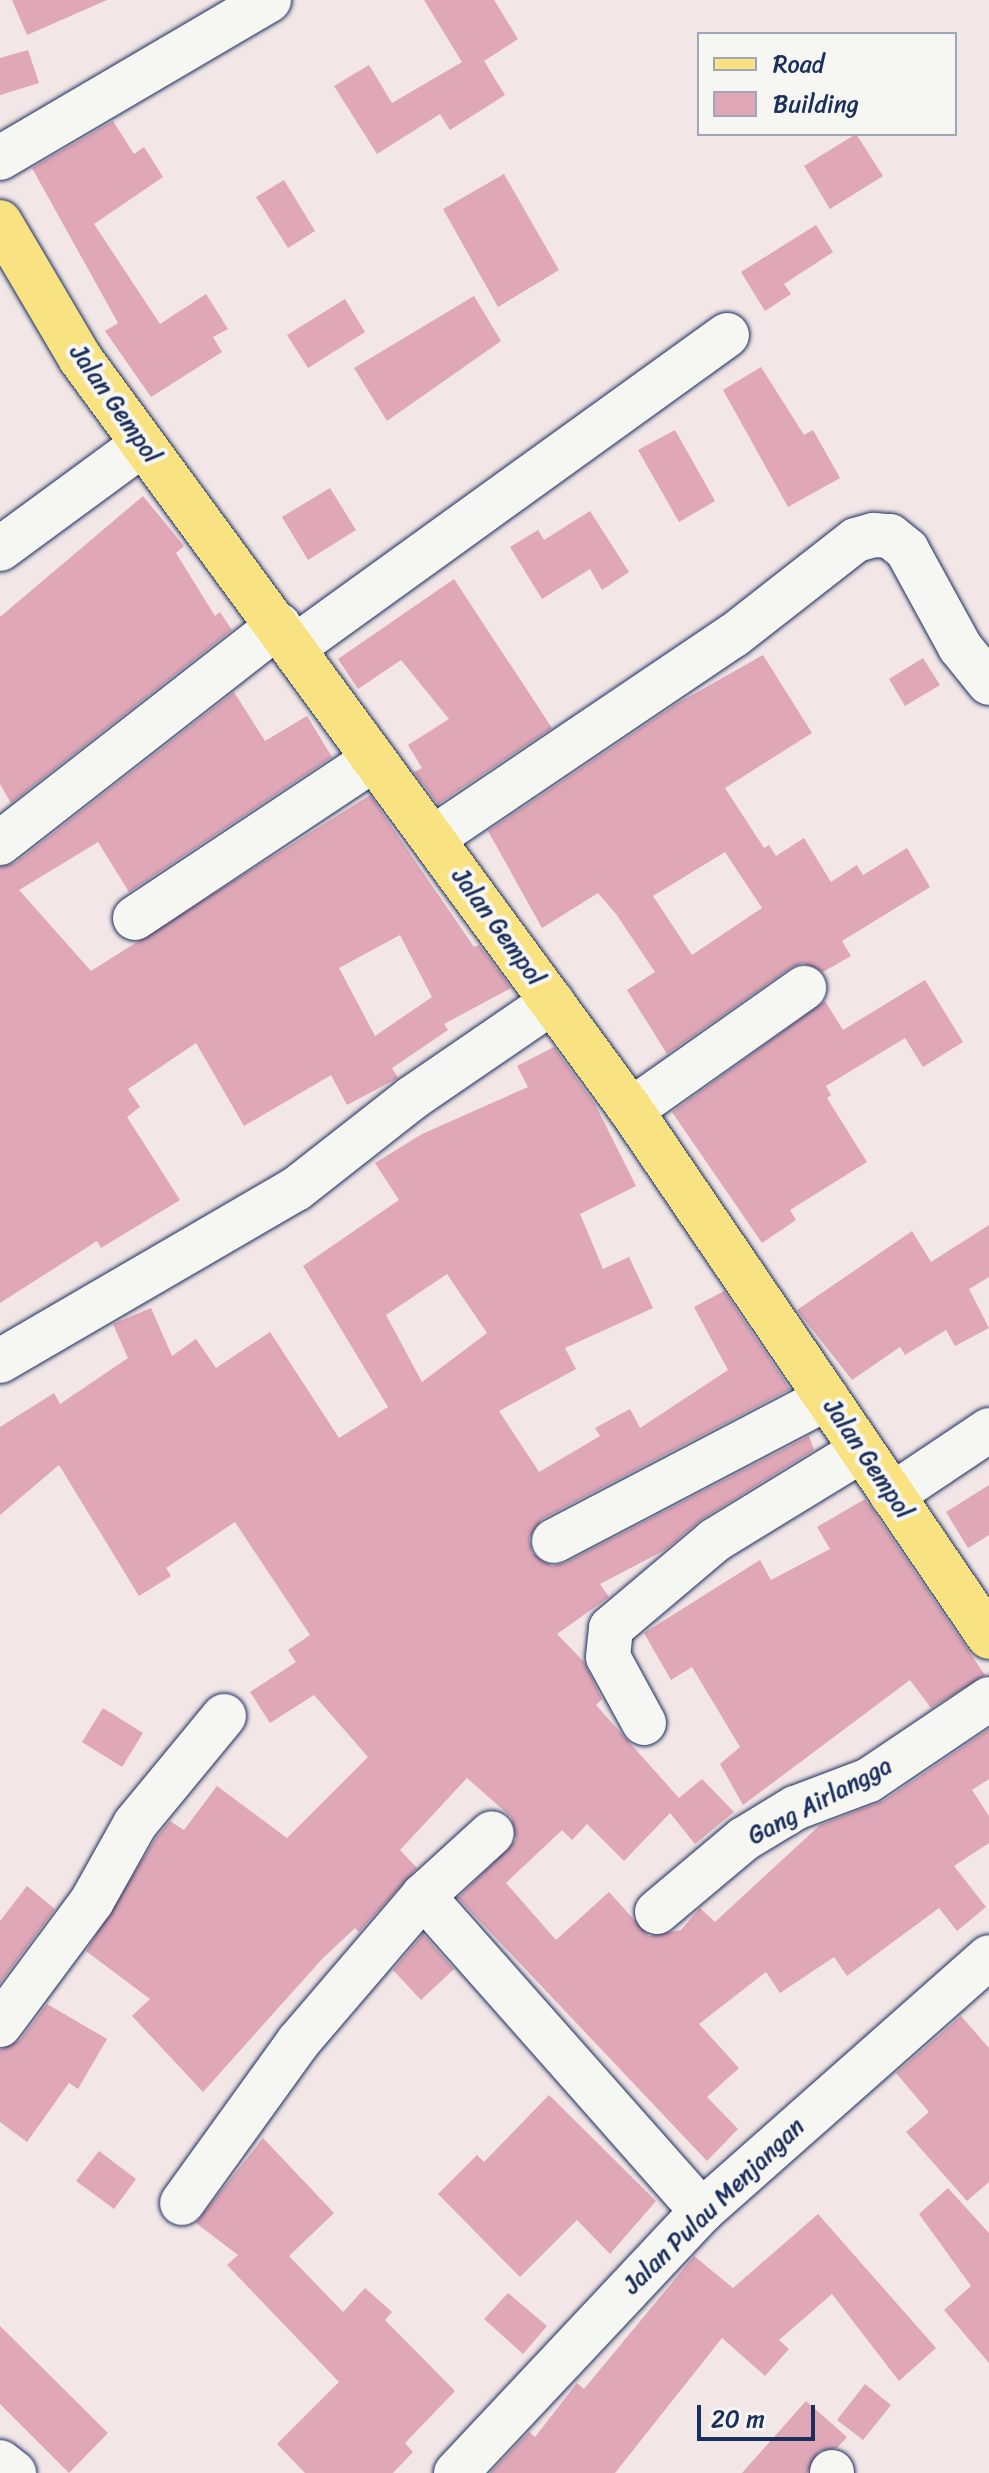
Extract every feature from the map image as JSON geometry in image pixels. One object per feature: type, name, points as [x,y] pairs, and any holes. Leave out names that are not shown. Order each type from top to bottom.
[{"type":"main road","name":"Jalan Gempol","points":[[0,222],[80,358],[631,1110],[989,1637]]},
{"type":"street","points":[[0,158],[269,0]]},
{"type":"street","points":[[0,843],[286,636],[727,335]]},
{"type":"street","points":[[0,549],[143,444]]},
{"type":"street","points":[[433,838],[733,636],[856,540],[874,535],[890,536],[907,550],[960,647],[989,683]]},
{"type":"street","points":[[135,918],[374,759]]},
{"type":"street","points":[[631,1110],[804,988]]},
{"type":"street","points":[[0,1361],[296,1189],[412,1098],[552,1002]]},
{"type":"street","points":[[554,1541],[827,1398]]},
{"type":"street","points":[[892,1495],[989,1430]]},
{"type":"street","points":[[644,1723],[608,1657],[611,1628],[715,1540],[862,1450]]},
{"type":"street","name":"Gang Airlangga","points":[[657,1912],[744,1839],[795,1808],[869,1780],[989,1699]]},
{"type":"street","points":[[0,2025],[92,1901],[135,1824],[224,1716]]},
{"type":"street","points":[[182,2203],[298,2042],[423,1896],[492,1833]]},
{"type":"street","points":[[423,1896],[702,2211]]},
{"type":"street","name":"Jalan Pulau Menjangan","points":[[456,2473],[702,2211],[989,1957]]},
{"type":"street","points":[[0,2462],[14,2473]]},
{"type":"building","points":[[12,0],[107,0],[27,35]]},
{"type":"building","points":[[424,0],[494,0],[518,39],[484,61],[505,95],[450,130],[440,114],[377,154],[334,86],[369,65],[392,103],[462,62]]},
{"type":"building","points":[[28,50],[39,83],[0,95],[0,58]]},
{"type":"building","points":[[113,121],[134,154],[144,147],[163,177],[94,224],[160,324],[206,294],[228,329],[213,337],[222,352],[151,397],[105,331],[118,323],[32,168]]},
{"type":"building","points":[[857,136],[883,176],[830,209],[804,166]]},
{"type":"building","points":[[504,174],[559,270],[498,307],[443,209]]},
{"type":"building","points":[[284,180],[315,231],[288,248],[256,197]]},
{"type":"building","points":[[816,225],[833,252],[784,284],[791,294],[765,311],[741,272]]},
{"type":"building","points":[[474,296],[501,341],[387,421],[354,368]]},
{"type":"building","points":[[345,299],[365,332],[308,368],[287,335]]},
{"type":"building","points":[[761,367],[804,435],[813,430],[840,478],[788,507],[723,390]]},
{"type":"building","points":[[675,430],[715,501],[679,522],[638,450]]},
{"type":"building","points":[[330,488],[356,530],[308,560],[282,517]]},
{"type":"building","points":[[143,496],[184,546],[176,553],[215,616],[220,612],[232,630],[11,803],[0,784],[0,617]]},
{"type":"building","points":[[590,511],[629,572],[602,590],[590,569],[542,599],[510,547],[538,530],[544,540]]},
{"type":"building","points":[[454,579],[552,728],[438,804],[414,772],[422,768],[408,745],[449,719],[401,660],[358,689],[338,659]]},
{"type":"building","points":[[763,655],[812,733],[725,788],[764,848],[769,845],[776,856],[804,838],[831,882],[857,865],[863,875],[907,848],[930,887],[842,941],[851,956],[823,972],[803,963],[790,968],[667,1054],[627,990],[655,972],[616,914],[598,893],[542,928],[488,831],[678,703]],"holes":[[[725,852],[762,908],[692,955],[653,896]]]},
{"type":"building","points":[[923,658],[940,685],[905,706],[889,679]]},
{"type":"building","points":[[234,692],[265,741],[307,716],[332,757],[129,892],[98,842],[19,890],[91,971],[370,795],[474,947],[479,945],[511,988],[444,1024],[448,1030],[392,1068],[398,1078],[347,1105],[331,1075],[244,1126],[196,1043],[128,1089],[140,1107],[127,1117],[180,1200],[101,1248],[97,1241],[0,1303],[0,867],[15,863]],"holes":[[[400,935],[432,997],[375,1036],[339,968]]]},
{"type":"building","points":[[925,980],[963,1042],[923,1067],[905,1038],[826,1086],[831,1095],[827,1098],[867,1162],[790,1210],[796,1220],[762,1243],[672,1112],[825,1001],[843,1030]]},
{"type":"building","points":[[554,1047],[595,1104],[636,1186],[580,1214],[603,1269],[629,1257],[653,1308],[565,1348],[576,1369],[499,1411],[539,1472],[600,1436],[595,1428],[630,1409],[640,1428],[728,1370],[694,1307],[724,1291],[790,1389],[542,1519],[529,1539],[532,1553],[552,1566],[565,1563],[809,1436],[814,1450],[702,1519],[665,1550],[600,1584],[609,1597],[557,1634],[584,1662],[602,1699],[596,1705],[679,1798],[702,1779],[734,1812],[695,1844],[670,1813],[624,1861],[587,1824],[572,1840],[562,1830],[506,1883],[556,1940],[609,1892],[649,1936],[681,1930],[700,1908],[715,1922],[820,1825],[883,1801],[989,1729],[989,1779],[972,1790],[989,1816],[989,1843],[954,1866],[986,1907],[957,1931],[939,1908],[847,1976],[834,1957],[780,1993],[766,1972],[699,2024],[739,2068],[707,2097],[738,2129],[707,2161],[458,1898],[516,1840],[511,1817],[467,1778],[400,1850],[417,1868],[359,1932],[355,1928],[322,1959],[203,2092],[132,2016],[150,1999],[86,1951],[156,1838],[170,1821],[184,1830],[217,1786],[287,1838],[368,1757],[314,1695],[270,1723],[250,1692],[296,1662],[288,1650],[310,1635],[235,1522],[166,1568],[171,1576],[139,1596],[59,1465],[0,1515],[0,1427],[54,1393],[60,1404],[128,1358],[113,1324],[151,1308],[172,1356],[196,1339],[216,1368],[270,1332],[339,1438],[388,1407],[303,1266],[399,1200],[375,1163],[422,1134],[528,1087],[517,1066]],"holes":[[[447,1274],[487,1333],[422,1382],[386,1315]]]},
{"type":"building","points":[[989,1225],[989,1277],[969,1289],[989,1328],[955,1346],[946,1330],[905,1355],[900,1347],[852,1380],[797,1310],[912,1231],[931,1262]]},
{"type":"building","points":[[989,1485],[989,1535],[968,1548],[946,1512]]},
{"type":"building","points":[[865,1499],[985,1675],[931,1708],[910,1680],[743,1805],[720,1764],[740,1747],[692,1667],[671,1680],[644,1633],[760,1560],[771,1580],[830,1549],[817,1527]]},
{"type":"building","points":[[103,1708],[143,1733],[122,1767],[82,1742]]},
{"type":"building","points":[[27,1886],[55,1909],[0,1983],[0,1921]]},
{"type":"building","points":[[423,1934],[454,1969],[421,2000],[393,1970]]},
{"type":"building","points":[[47,2004],[107,2039],[78,2089],[69,2083],[27,2142],[0,2122],[0,2050],[20,2040]]},
{"type":"building","points":[[961,2016],[989,2048],[989,2182],[967,2201],[906,2132],[929,2112],[896,2073]]},
{"type":"building","points":[[549,2095],[656,2201],[610,2254],[577,2220],[520,2277],[438,2194],[477,2155],[484,2162]]},
{"type":"building","points":[[263,2138],[334,2213],[289,2256],[343,2312],[365,2288],[392,2312],[385,2320],[455,2391],[405,2443],[413,2452],[393,2473],[305,2473],[277,2444],[339,2382],[227,2265],[238,2255],[196,2223]]},
{"type":"building","points":[[99,2151],[136,2179],[114,2209],[76,2181]]},
{"type":"building","points":[[948,2188],[989,2233],[989,2363],[944,2310],[971,2286],[919,2214]]},
{"type":"building","points":[[818,2214],[936,2348],[899,2381],[832,2294],[779,2340],[789,2349],[765,2376],[722,2338],[615,2473],[490,2473],[529,2432],[535,2437],[577,2383],[584,2389],[694,2256],[733,2288]]},
{"type":"building","points":[[508,2293],[547,2326],[523,2354],[484,2319]]},
{"type":"building","points":[[0,2326],[108,2433],[69,2473],[0,2404]]},
{"type":"building","points":[[865,2384],[891,2405],[863,2440],[837,2420]]},
{"type":"building","points":[[806,2401],[847,2437],[837,2448],[819,2451],[807,2473],[742,2473]]}]
